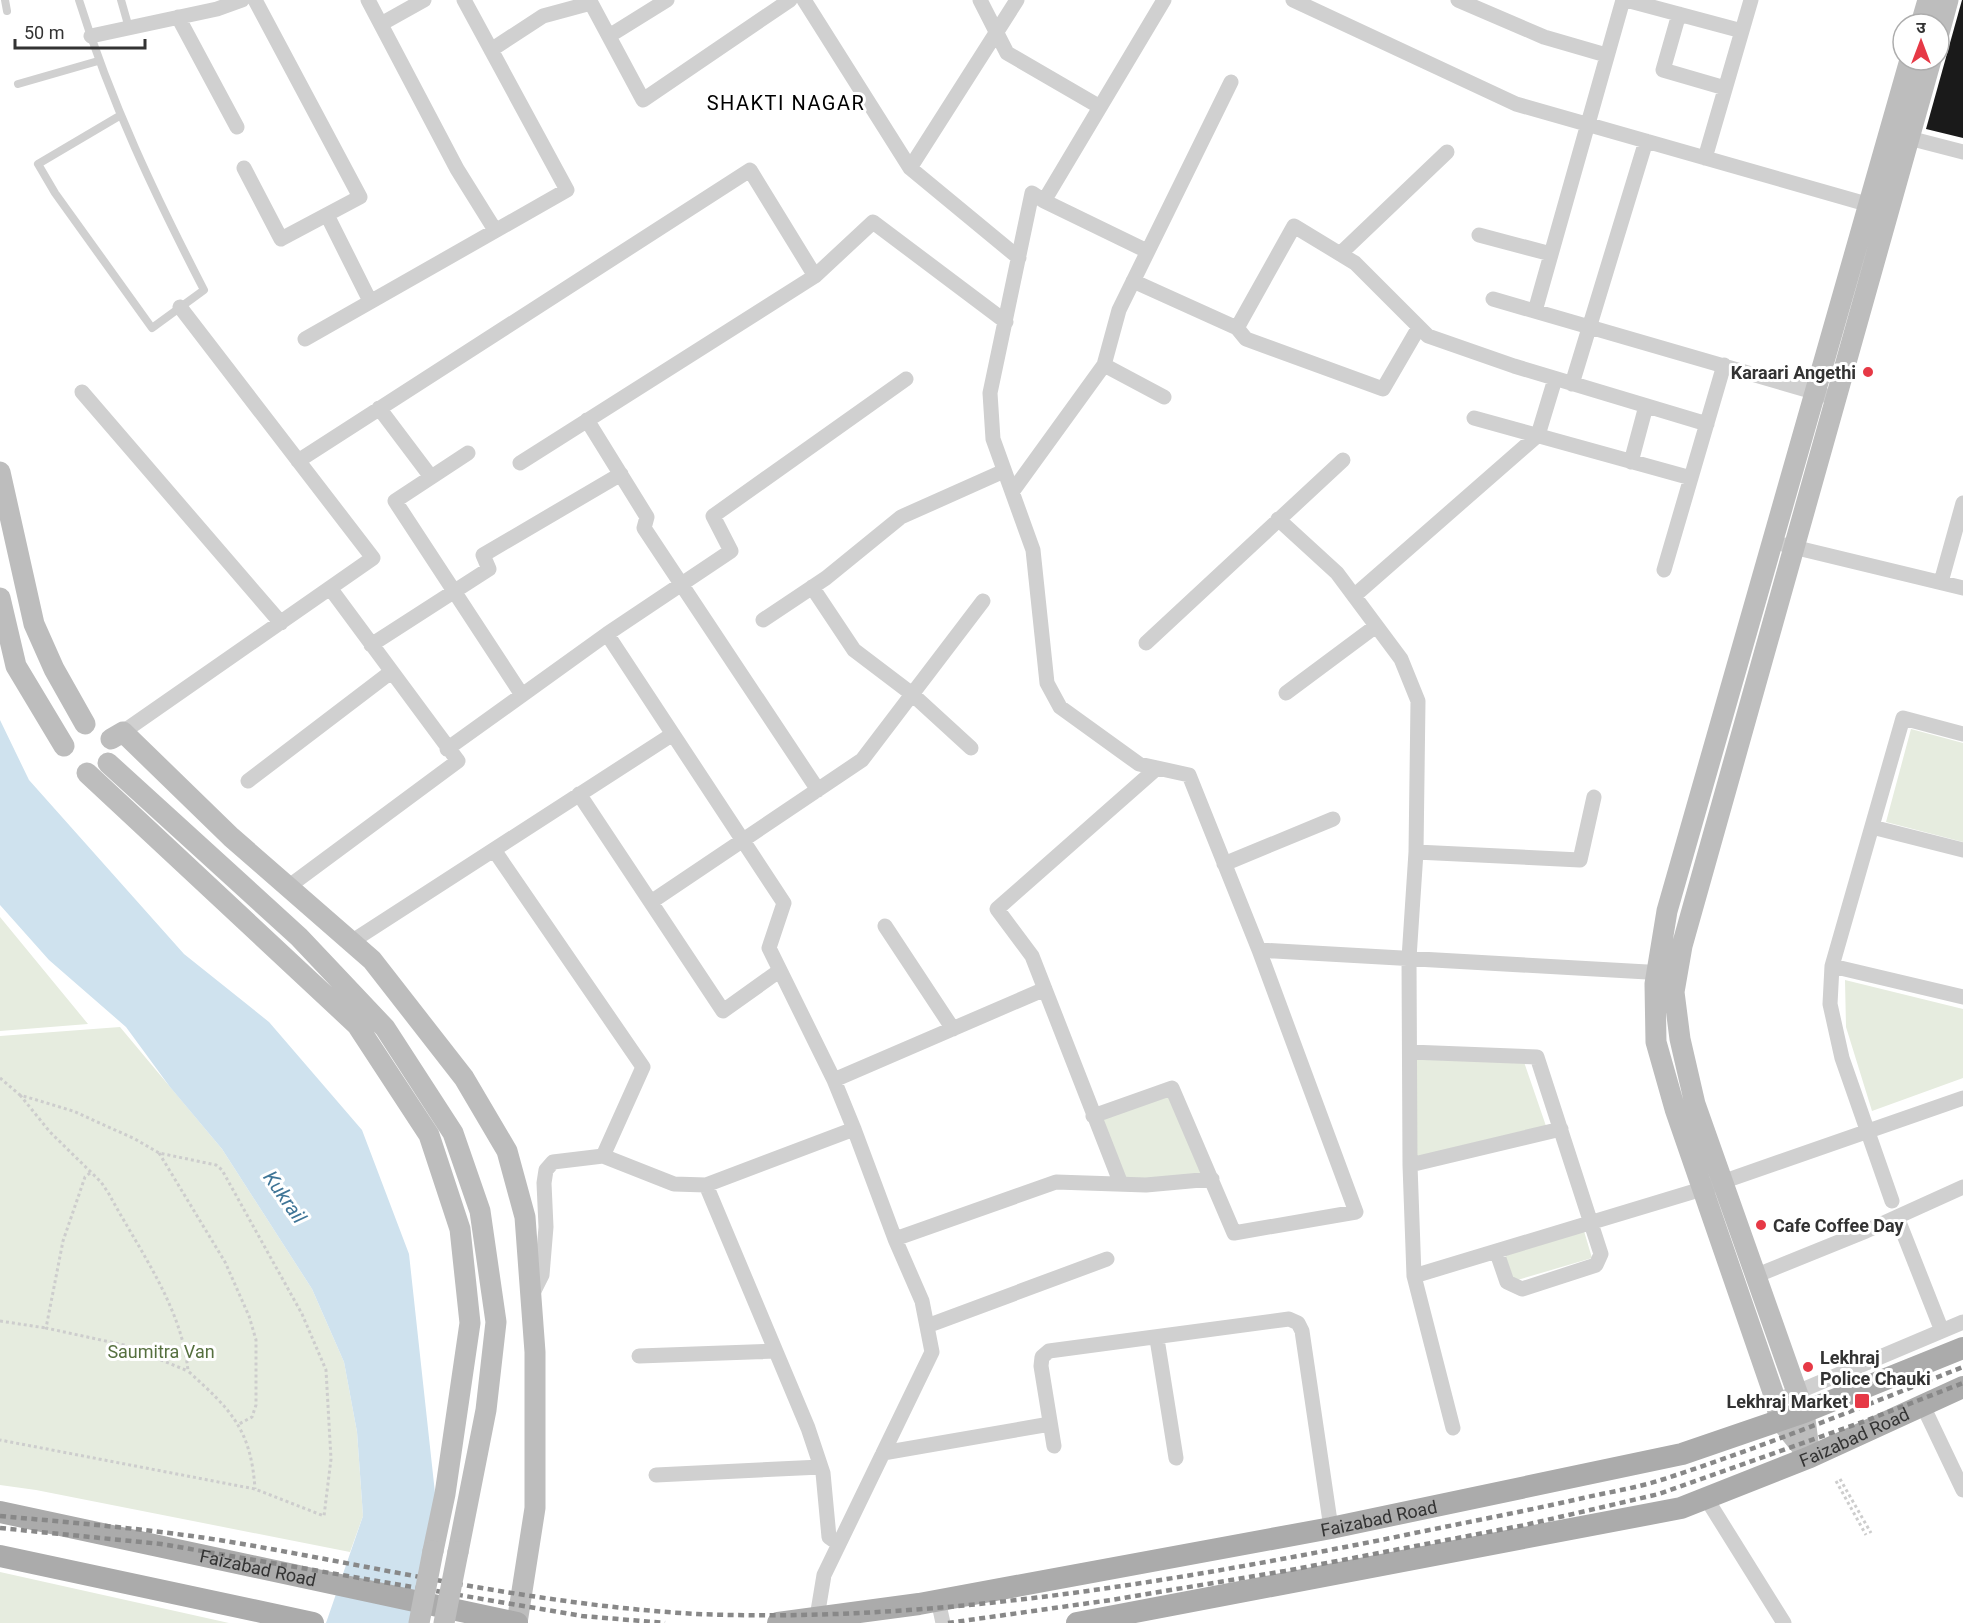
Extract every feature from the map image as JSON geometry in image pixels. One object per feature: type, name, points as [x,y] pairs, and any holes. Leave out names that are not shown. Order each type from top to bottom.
[{"type":"main road","name":"Faizabad Road","points":[[778,1623],[938,1600],[1331,1528],[1682,1454],[1777,1410],[1963,1348]]},
{"type":"main road","name":"Faizabad Road","points":[[1077,1623],[1681,1508],[1810,1458],[1963,1387]]},
{"type":"main road","name":"Faizabad Road","points":[[0,1512],[297,1578],[517,1623]]},
{"type":"main road","points":[[0,1556],[313,1623]]},
{"type":"street","points":[[91,36],[242,0]]},
{"type":"street","points":[[244,168],[281,239],[360,196],[255,0]]},
{"type":"street","points":[[368,0],[457,169],[495,230]]},
{"type":"street","points":[[381,24],[424,0]]},
{"type":"street","points":[[305,339],[567,190],[464,0]]},
{"type":"street","points":[[609,36],[667,0]]},
{"type":"street","points":[[491,50],[543,16],[591,3],[643,100],[790,0]]},
{"type":"street","points":[[804,0],[910,168],[1019,258]]},
{"type":"street","points":[[980,0],[1007,53],[1100,107]]},
{"type":"street","points":[[910,168],[1017,0]]},
{"type":"street","points":[[1044,201],[1164,0]]},
{"type":"street","points":[[1293,0],[1516,104],[1879,208]]},
{"type":"street","points":[[1458,0],[1544,37],[1606,55]]},
{"type":"street","points":[[1535,311],[1586,124],[1625,0],[1742,31]]},
{"type":"street","points":[[1705,158],[1750,0]]},
{"type":"street","points":[[1679,14],[1663,70],[1725,88]]},
{"type":"street","points":[[178,17],[237,127]]},
{"type":"street","points":[[1810,1458],[1800,1402],[1695,1104],[1680,1039],[1674,992],[1682,946],[1836,398],[1879,208],[1899,136],[1908,72]]},
{"type":"street","points":[[1899,136],[1926,72]]},
{"type":"street","points":[[1012,492],[1104,365],[1119,310],[1231,82]]},
{"type":"street","points":[[1899,136],[1963,152]]},
{"type":"street","points":[[1572,384],[1646,141]]},
{"type":"street","points":[[1340,254],[1447,152]]},
{"type":"street","points":[[297,461],[750,170],[815,276]]},
{"type":"street","points":[[1094,1116],[1172,1088],[1234,1233],[1356,1212],[1259,950],[1189,776],[1139,764],[1060,707],[1047,683],[1033,550],[993,439],[990,393],[1032,193],[1147,252]]},
{"type":"street","points":[[1810,1458],[1777,1410],[1675,1109],[1656,1042],[1656,972],[1667,911],[1815,392],[1879,208]]},
{"type":"street","points":[[327,214],[370,302]]},
{"type":"street","points":[[520,463],[815,276],[873,222],[1006,321]]},
{"type":"street","points":[[1237,328],[1294,226],[1355,263],[1428,336],[1556,379],[1707,424]]},
{"type":"street","points":[[1479,235],[1551,254]]},
{"type":"street","points":[[1133,281],[1237,328],[1246,339],[1383,389],[1419,327]]},
{"type":"street","points":[[1493,299],[1836,398]]},
{"type":"street","points":[[87,773],[96,772],[108,763],[117,735],[373,558],[180,307]]},
{"type":"street","points":[[1104,365],[1164,397]]},
{"type":"street","points":[[1664,570],[1724,365]]},
{"type":"street","points":[[447,749],[607,634],[731,551],[713,516],[906,379]]},
{"type":"street","points":[[1354,596],[1538,435],[1556,379]]},
{"type":"street","points":[[82,392],[281,623]]},
{"type":"street","points":[[1631,462],[1646,406]]},
{"type":"street","points":[[379,408],[431,477]]},
{"type":"street","points":[[1474,418],[1691,478]]},
{"type":"street","points":[[587,420],[647,516],[644,528],[818,790]]},
{"type":"street","points":[[468,453],[395,501],[522,695]]},
{"type":"street","points":[[1146,643],[1343,460]]},
{"type":"street","points":[[763,620],[812,587],[901,516],[1004,471]]},
{"type":"street","points":[[0,472],[34,624],[54,669],[85,724]]},
{"type":"street","points":[[371,645],[489,569],[483,555],[621,474]]},
{"type":"street","points":[[1941,582],[1963,503]]},
{"type":"street","points":[[1278,519],[1337,573],[1401,659],[1418,701],[1416,852],[1409,958],[1410,1165],[1414,1276],[1453,1428]]},
{"type":"street","points":[[1772,542],[1963,588]]},
{"type":"street","points":[[812,587],[854,650],[912,694],[971,748]]},
{"type":"street","points":[[288,887],[458,761],[330,588]]},
{"type":"street","points":[[0,598],[16,666],[64,746]]},
{"type":"street","points":[[651,902],[862,760],[983,601]]},
{"type":"street","points":[[1286,693],[1376,626]]},
{"type":"street","points":[[607,634],[784,903],[769,948],[834,1080],[895,1239],[922,1301],[932,1352],[825,1575],[818,1617]]},
{"type":"street","points":[[248,781],[391,672]]},
{"type":"street","points":[[1892,1201],[1842,1058],[1830,1004],[1832,966],[1903,718],[1963,734]]},
{"type":"street","points":[[418,1623],[445,1494],[470,1323],[460,1229],[429,1135],[357,1025],[87,773],[73,767],[64,754],[64,746],[70,732],[85,724],[101,727],[117,735],[372,960],[464,1078],[507,1151],[525,1217],[535,1352],[535,1508],[517,1623]]},
{"type":"street","points":[[351,942],[673,734]]},
{"type":"street","points":[[108,763],[298,937],[385,1028],[453,1133],[480,1211],[496,1322],[486,1410],[444,1623]]},
{"type":"street","points":[[1121,1184],[1032,956],[997,909],[1157,768]]},
{"type":"street","points":[[579,794],[723,1011],[779,971]]},
{"type":"street","points":[[1416,852],[1580,860],[1594,797]]},
{"type":"street","points":[[1224,864],[1333,819]]},
{"type":"street","points":[[1872,827],[1963,850]]},
{"type":"street","points":[[494,850],[643,1067],[603,1156]]},
{"type":"street","points":[[885,926],[953,1029]]},
{"type":"street","points":[[1259,950],[1677,973]]},
{"type":"street","points":[[1832,966],[1963,997]]},
{"type":"street","points":[[834,1080],[1045,989]]},
{"type":"street","points":[[1410,1052],[1537,1057],[1593,1223],[1601,1254],[1596,1265],[1522,1289],[1507,1282],[1497,1253]]},
{"type":"street","points":[[1414,1276],[1497,1253],[1702,1189],[1963,1098]]},
{"type":"street","points":[[531,1298],[542,1275],[546,1227],[546,1170],[553,1162],[603,1156],[674,1184],[706,1185],[854,1129]]},
{"type":"street","points":[[1410,1165],[1561,1129]]},
{"type":"street","points":[[895,1239],[1056,1182],[1146,1185],[1212,1179]]},
{"type":"street","points":[[706,1185],[776,1351],[821,1467],[829,1537],[839,1544]]},
{"type":"street","points":[[1755,1276],[1963,1187]]},
{"type":"street","points":[[1897,1217],[1942,1331]]},
{"type":"street","points":[[927,1326],[1107,1259]]},
{"type":"street","points":[[1054,1446],[1041,1366],[1042,1357],[1049,1351],[1157,1339],[1289,1319],[1298,1323],[1302,1331],[1331,1528]]},
{"type":"street","points":[[1800,1402],[1963,1322]]},
{"type":"street","points":[[1157,1339],[1176,1458]]},
{"type":"street","points":[[639,1356],[776,1351]]},
{"type":"street","points":[[1923,1406],[1963,1490]]},
{"type":"street","points":[[883,1453],[1050,1424]]},
{"type":"street","points":[[656,1475],[821,1467]]},
{"type":"street","points":[[1706,1498],[1784,1623]]},
{"type":"street","points":[[938,1600],[943,1623]]},
{"type":"lane","points":[[5,0],[7,10]]},
{"type":"lane","points":[[79,0],[98,61],[154,194],[204,290],[152,328],[55,193],[38,164],[121,116]]},
{"type":"lane","points":[[121,0],[129,28]]},
{"type":"lane","points":[[18,84],[98,61]]},
{"type":"path","points":[[0,1078],[20,1095],[37,1118],[109,1194],[163,1292],[186,1350],[188,1371]]},
{"type":"path","points":[[0,1440],[255,1489],[324,1516],[331,1459],[326,1370],[316,1342],[302,1314],[222,1170],[216,1165],[159,1153],[73,1110],[20,1095]]},
{"type":"path","points":[[159,1153],[225,1262],[249,1316],[256,1340],[256,1405],[252,1416],[239,1424]]},
{"type":"path","points":[[46,1328],[63,1241],[85,1177],[90,1173]]},
{"type":"path","points":[[0,1322],[46,1328],[124,1345],[188,1371],[225,1406],[239,1424],[250,1449],[255,1489]]},
{"type":"path","points":[[1866,1535],[1838,1480],[1871,1533]]},
{"type":"green space","points":[[1911,729],[1963,743],[1963,842],[1886,822]]},
{"type":"green space","points":[[0,917],[88,1024],[0,1031]]},
{"type":"green space","points":[[1845,980],[1963,1009],[1963,1078],[1872,1111],[1846,1027]]},
{"type":"green space","name":"Saumitra Van","points":[[120,1027],[222,1149],[312,1289],[344,1362],[357,1432],[363,1516],[350,1552],[36,1490],[0,1485],[0,1036]]},
{"type":"green space","points":[[1415,1057],[1524,1062],[1546,1126],[1416,1157]]},
{"type":"green space","points":[[1169,1093],[1202,1175],[1125,1180],[1100,1118]]},
{"type":"green space","points":[[1584,1231],[1592,1258],[1514,1281],[1505,1255]]},
{"type":"green space","points":[[0,1572],[229,1623],[0,1623]]},
{"type":"water","name":"Kukrail","points":[[0,720],[29,780],[184,954],[269,1022],[362,1130],[409,1254],[436,1502],[409,1623],[326,1623],[363,1516],[357,1432],[344,1362],[312,1289],[222,1149],[170,1087],[126,1027],[49,960],[0,905]]},
{"type":"building","points":[[1963,0],[1963,138],[1926,129],[1942,72],[1951,72],[1951,39]]},
{"type":"railway","points":[[0,1516],[130,1528],[195,1537],[532,1596],[642,1610],[697,1614],[784,1615],[957,1606],[1129,1585],[1301,1556],[1642,1485],[1775,1440],[1963,1367]]},
{"type":"railway","points":[[948,1623],[1111,1600],[1285,1571],[1525,1525],[1659,1494],[1865,1421],[1963,1383]]},
{"type":"railway","points":[[0,1528],[161,1544],[582,1616],[665,1623]]},
{"type":"place","name":"Karaari Angethi","points":[[1868,372]]},
{"type":"place","name":"Cafe Coffee Day","points":[[1761,1225]]},
{"type":"place","name":"Lekhraj Police Chauki","points":[[1808,1367]]},
{"type":"place","name":"Lekhraj Market","points":[[1862,1401]]},
{"type":"district","name":"SHAKTI NAGAR","points":[[786,103]]}]
